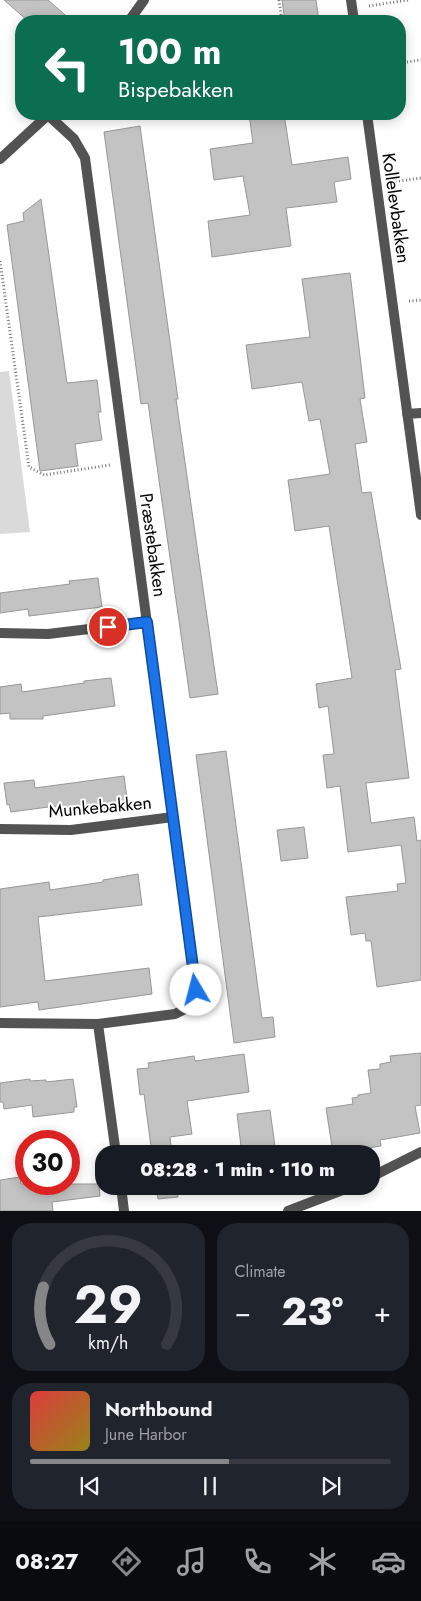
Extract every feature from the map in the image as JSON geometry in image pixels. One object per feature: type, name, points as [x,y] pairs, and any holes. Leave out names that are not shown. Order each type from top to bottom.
[{"type":"street","points":[[133,15],[144,0]]},
{"type":"street","points":[[0,159],[42,120]]},
{"type":"street","name":"Præstebakken","points":[[0,1023],[98,1024],[175,1014],[191,1006],[196,990],[85,158],[74,139],[55,120]]},
{"type":"street","name":"Kollelevbakken","points":[[368,120],[421,516]]},
{"type":"street","points":[[408,414],[421,413]]},
{"type":"street","points":[[0,633],[48,634],[147,622]]},
{"type":"street","name":"Munkebakken","points":[[0,829],[71,830],[173,816]]},
{"type":"street","points":[[98,1024],[115,1145]]},
{"type":"street","points":[[380,1172],[421,1152]]},
{"type":"street","points":[[122,1195],[124,1211]]},
{"type":"street","points":[[288,1211],[330,1195]]},
{"type":"path","points":[[279,0],[281,15]]},
{"type":"path","points":[[351,4],[408,0]]},
{"type":"path","points":[[406,62],[421,60]]},
{"type":"path","points":[[376,184],[421,178]]},
{"type":"path","points":[[0,261],[29,467],[44,475],[126,463]]},
{"type":"shaded area","points":[[9,371],[30,532],[0,534],[0,372]]},
{"type":"building","points":[[4,0],[48,0],[65,15],[21,15]]},
{"type":"building","points":[[282,0],[316,0],[318,15],[284,15]]},
{"type":"building","points":[[250,120],[285,120],[292,165],[348,157],[351,179],[334,182],[337,202],[286,208],[291,246],[212,257],[208,221],[250,215],[243,176],[214,180],[210,149],[253,143]]},
{"type":"building","points":[[140,126],[218,694],[190,698],[148,403],[141,404],[104,132]]},
{"type":"building","points":[[41,199],[67,383],[97,380],[101,412],[98,412],[102,440],[75,444],[78,466],[40,471],[7,225],[24,221],[23,213]]},
{"type":"building","points":[[350,273],[365,398],[360,399],[367,442],[355,444],[362,493],[371,492],[401,669],[395,670],[409,778],[366,783],[371,823],[414,817],[417,841],[421,840],[421,980],[377,987],[371,941],[366,941],[365,933],[351,935],[346,897],[398,891],[397,884],[406,883],[401,845],[348,852],[340,786],[327,788],[323,755],[334,754],[328,706],[319,708],[316,684],[352,678],[329,526],[295,531],[288,480],[330,474],[320,419],[309,421],[302,382],[252,389],[246,345],[310,337],[302,279]]},
{"type":"building","points":[[98,578],[102,607],[29,616],[28,609],[0,613],[0,593],[70,584],[69,581]]},
{"type":"building","points":[[111,678],[115,706],[43,716],[43,719],[10,719],[10,713],[0,714],[0,687],[21,684],[22,692]]},
{"type":"building","points":[[226,751],[262,1018],[273,1017],[275,1037],[234,1043],[196,755]]},
{"type":"building","points":[[124,776],[128,805],[57,814],[56,806],[11,812],[9,804],[7,805],[4,783],[34,780],[35,788]]},
{"type":"building","points":[[304,827],[308,858],[281,861],[277,830]]},
{"type":"building","points":[[138,874],[142,905],[38,917],[45,981],[149,968],[152,994],[39,1010],[38,1002],[0,1007],[0,889],[49,882],[50,890],[103,882],[103,880]]},
{"type":"building","points":[[421,1053],[421,1105],[415,1106],[420,1133],[380,1140],[380,1146],[332,1145],[326,1108],[353,1104],[352,1098],[371,1093],[368,1070],[380,1069],[380,1064],[391,1062],[390,1056]]},
{"type":"building","points":[[244,1054],[249,1092],[187,1101],[192,1134],[170,1137],[171,1145],[151,1145],[144,1094],[140,1095],[137,1069],[149,1068],[148,1063],[194,1056],[195,1061]]},
{"type":"building","points":[[30,1079],[30,1081],[46,1080],[46,1082],[73,1079],[77,1107],[74,1107],[74,1112],[33,1117],[32,1105],[4,1109],[3,1102],[0,1102],[0,1083]]},
{"type":"building","points":[[270,1110],[275,1145],[241,1145],[237,1114]]},
{"type":"building","points":[[15,1178],[15,1195],[80,1195],[80,1184],[95,1184],[95,1195],[100,1196],[52,1202],[53,1211],[0,1211],[0,1180]]},
{"type":"building","points":[[157,1195],[178,1195],[178,1197],[158,1199]]},
{"type":"route","points":[[108,627],[147,622],[196,990]]}]
